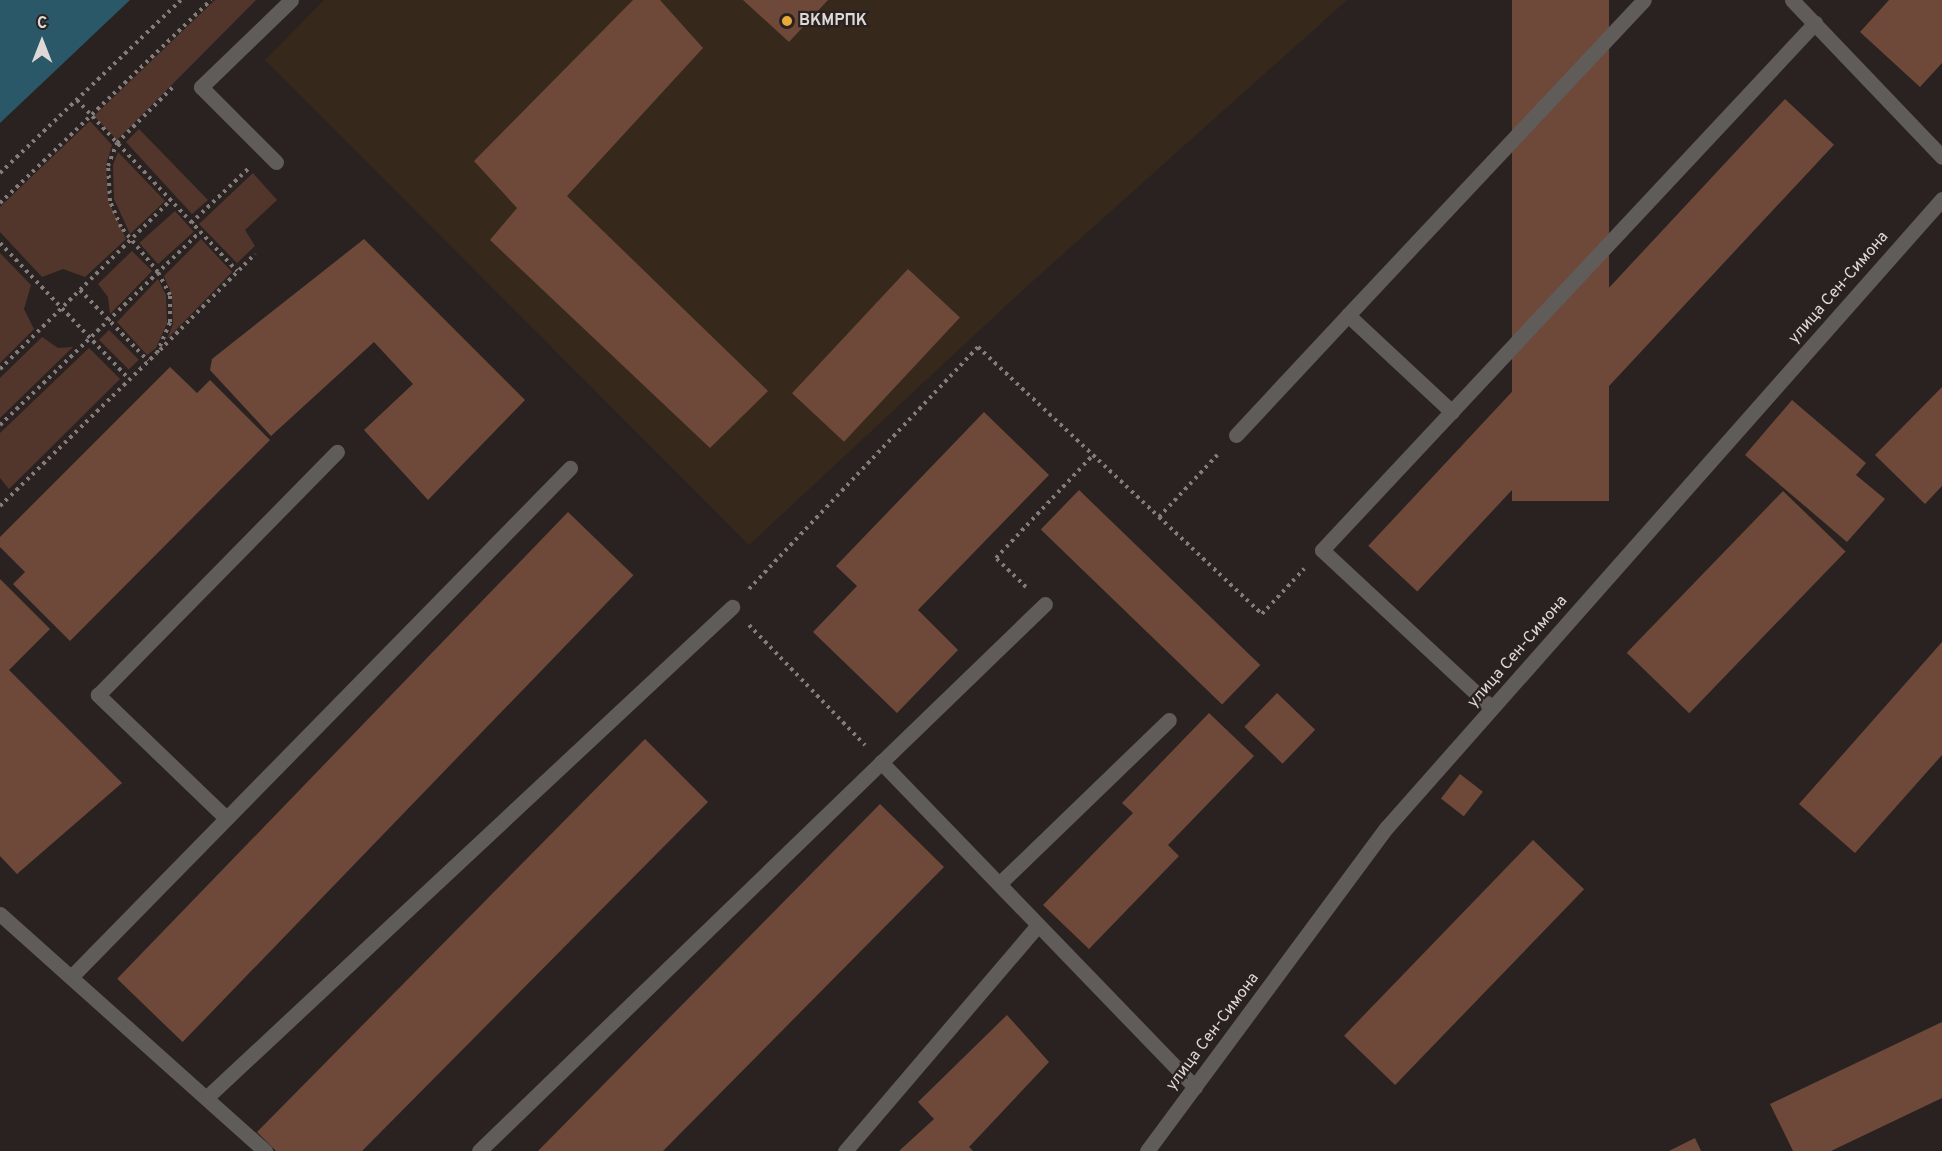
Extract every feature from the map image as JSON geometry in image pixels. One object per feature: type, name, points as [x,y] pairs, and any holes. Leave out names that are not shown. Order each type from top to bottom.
[{"type":"street","points":[[271,157],[201,87],[291,0]]},
{"type":"street","points":[[1236,435],[1644,0]]},
{"type":"street","points":[[1792,0],[1942,157]]},
{"type":"street","points":[[1492,708],[1322,550],[1815,23]]},
{"type":"street","name":"улица Сен-Симона","points":[[1147,1151],[1387,827],[1942,199]]},
{"type":"street","points":[[1348,315],[1452,412]]},
{"type":"street","points":[[226,818],[98,695],[337,452]]},
{"type":"street","points":[[71,977],[570,468]]},
{"type":"street","points":[[479,1151],[1045,604]]},
{"type":"street","points":[[206,1098],[732,607]]},
{"type":"street","points":[[999,884],[1169,720]]},
{"type":"street","points":[[881,762],[1195,1087]]},
{"type":"street","points":[[0,914],[265,1151]]},
{"type":"street","points":[[845,1151],[1038,925]]},
{"type":"path","points":[[0,173],[181,0]]},
{"type":"path","points":[[0,203],[211,0]]},
{"type":"path","points":[[157,353],[170,322],[170,295],[158,272],[131,241],[110,201],[108,166],[117,143],[184,76]]},
{"type":"path","points":[[77,100],[237,272]]},
{"type":"path","points":[[191,223],[271,157]]},
{"type":"path","points":[[0,369],[170,201]]},
{"type":"path","points":[[0,424],[200,232]]},
{"type":"path","points":[[0,243],[129,380]]},
{"type":"path","points":[[0,506],[255,254]]},
{"type":"path","points":[[80,290],[148,361]]},
{"type":"path","points":[[881,762],[732,607],[978,347],[1262,614],[1322,550]]},
{"type":"path","points":[[1159,517],[1236,435]]},
{"type":"path","points":[[1045,604],[996,558],[1094,455]]},
{"type":"path","points":[[0,494],[6,500]]},
{"type":"shaded area","points":[[215,0],[256,0],[117,140],[94,116]]},
{"type":"shaded area","points":[[324,0],[1347,0],[1024,289],[749,545],[265,60]]},
{"type":"shaded area","points":[[90,121],[112,145],[106,165],[108,200],[126,239],[85,277],[63,269],[42,277],[0,232],[0,207]]},
{"type":"shaded area","points":[[139,129],[208,200],[192,214],[126,142]]},
{"type":"shaded area","points":[[118,152],[165,201],[130,234],[114,199],[113,165]]},
{"type":"shaded area","points":[[253,173],[277,200],[245,230],[255,246],[237,263],[199,224]]},
{"type":"shaded area","points":[[175,211],[194,232],[158,264],[139,243]]},
{"type":"shaded area","points":[[201,239],[232,272],[167,339],[173,324],[172,295],[164,276]]},
{"type":"shaded area","points":[[132,251],[152,271],[110,314],[108,297],[98,284]]},
{"type":"shaded area","points":[[0,253],[31,285],[24,309],[34,329],[0,363]]},
{"type":"shaded area","points":[[158,279],[166,295],[167,323],[156,348],[147,355],[117,322]]},
{"type":"shaded area","points":[[109,330],[139,360],[129,370],[99,340]]},
{"type":"shaded area","points":[[42,337],[58,348],[73,347],[0,418],[0,378]]},
{"type":"shaded area","points":[[89,348],[120,379],[9,489],[0,478],[0,433]]},
{"type":"water","points":[[0,0],[130,0],[0,123]]},
{"type":"building","points":[[633,0],[660,0],[703,48],[567,196],[768,391],[710,448],[490,240],[517,208],[474,161]]},
{"type":"building","name":"ВКМРПК","points":[[743,0],[828,0],[789,42]]},
{"type":"building","points":[[1512,0],[1609,0],[1609,501],[1512,501]]},
{"type":"building","points":[[1889,0],[1942,0],[1942,63],[1920,87],[1860,32]]},
{"type":"building","points":[[1785,99],[1834,145],[1417,592],[1368,546]]},
{"type":"building","points":[[364,239],[525,400],[428,500],[364,430],[413,384],[374,342],[271,436],[210,370],[212,359]]},
{"type":"building","points":[[908,269],[960,317],[844,442],[792,393]]},
{"type":"building","points":[[170,367],[197,393],[210,380],[270,440],[70,641],[13,584],[25,572],[0,547],[0,537]]},
{"type":"building","points":[[1942,387],[1942,486],[1925,504],[1875,455]]},
{"type":"building","points":[[1792,400],[1866,463],[1856,475],[1885,499],[1847,542],[1745,455]]},
{"type":"building","points":[[984,412],[1049,475],[918,610],[958,650],[897,713],[813,632],[857,586],[836,566]]},
{"type":"building","points":[[1079,490],[1260,665],[1222,705],[1041,530]]},
{"type":"building","points":[[1783,491],[1846,551],[1689,713],[1627,653]]},
{"type":"building","points":[[568,512],[633,575],[183,1042],[117,979]]},
{"type":"building","points":[[0,579],[50,629],[9,670],[122,783],[17,874],[0,856]]},
{"type":"building","points":[[1942,642],[1942,755],[1855,853],[1799,804]]},
{"type":"building","points":[[1277,693],[1315,730],[1282,764],[1244,727]]},
{"type":"building","points":[[1209,713],[1254,756],[1168,845],[1179,856],[1089,949],[1043,905],[1133,813],[1122,803]]},
{"type":"building","points":[[645,739],[708,802],[362,1151],[276,1151],[257,1132]]},
{"type":"building","points":[[1460,774],[1483,792],[1464,816],[1441,798]]},
{"type":"building","points":[[880,804],[944,867],[663,1151],[538,1151]]},
{"type":"building","points":[[1533,840],[1584,889],[1395,1085],[1344,1036]]},
{"type":"building","points":[[1007,1015],[1049,1062],[969,1147],[973,1151],[899,1151],[934,1119],[918,1102]]},
{"type":"building","points":[[1942,1022],[1942,1098],[1831,1151],[1793,1151],[1770,1104]]},
{"type":"building","points":[[1695,1138],[1701,1151],[1669,1151]]},
{"type":"place","name":"ВКМРПК","points":[[787,21]]}]
